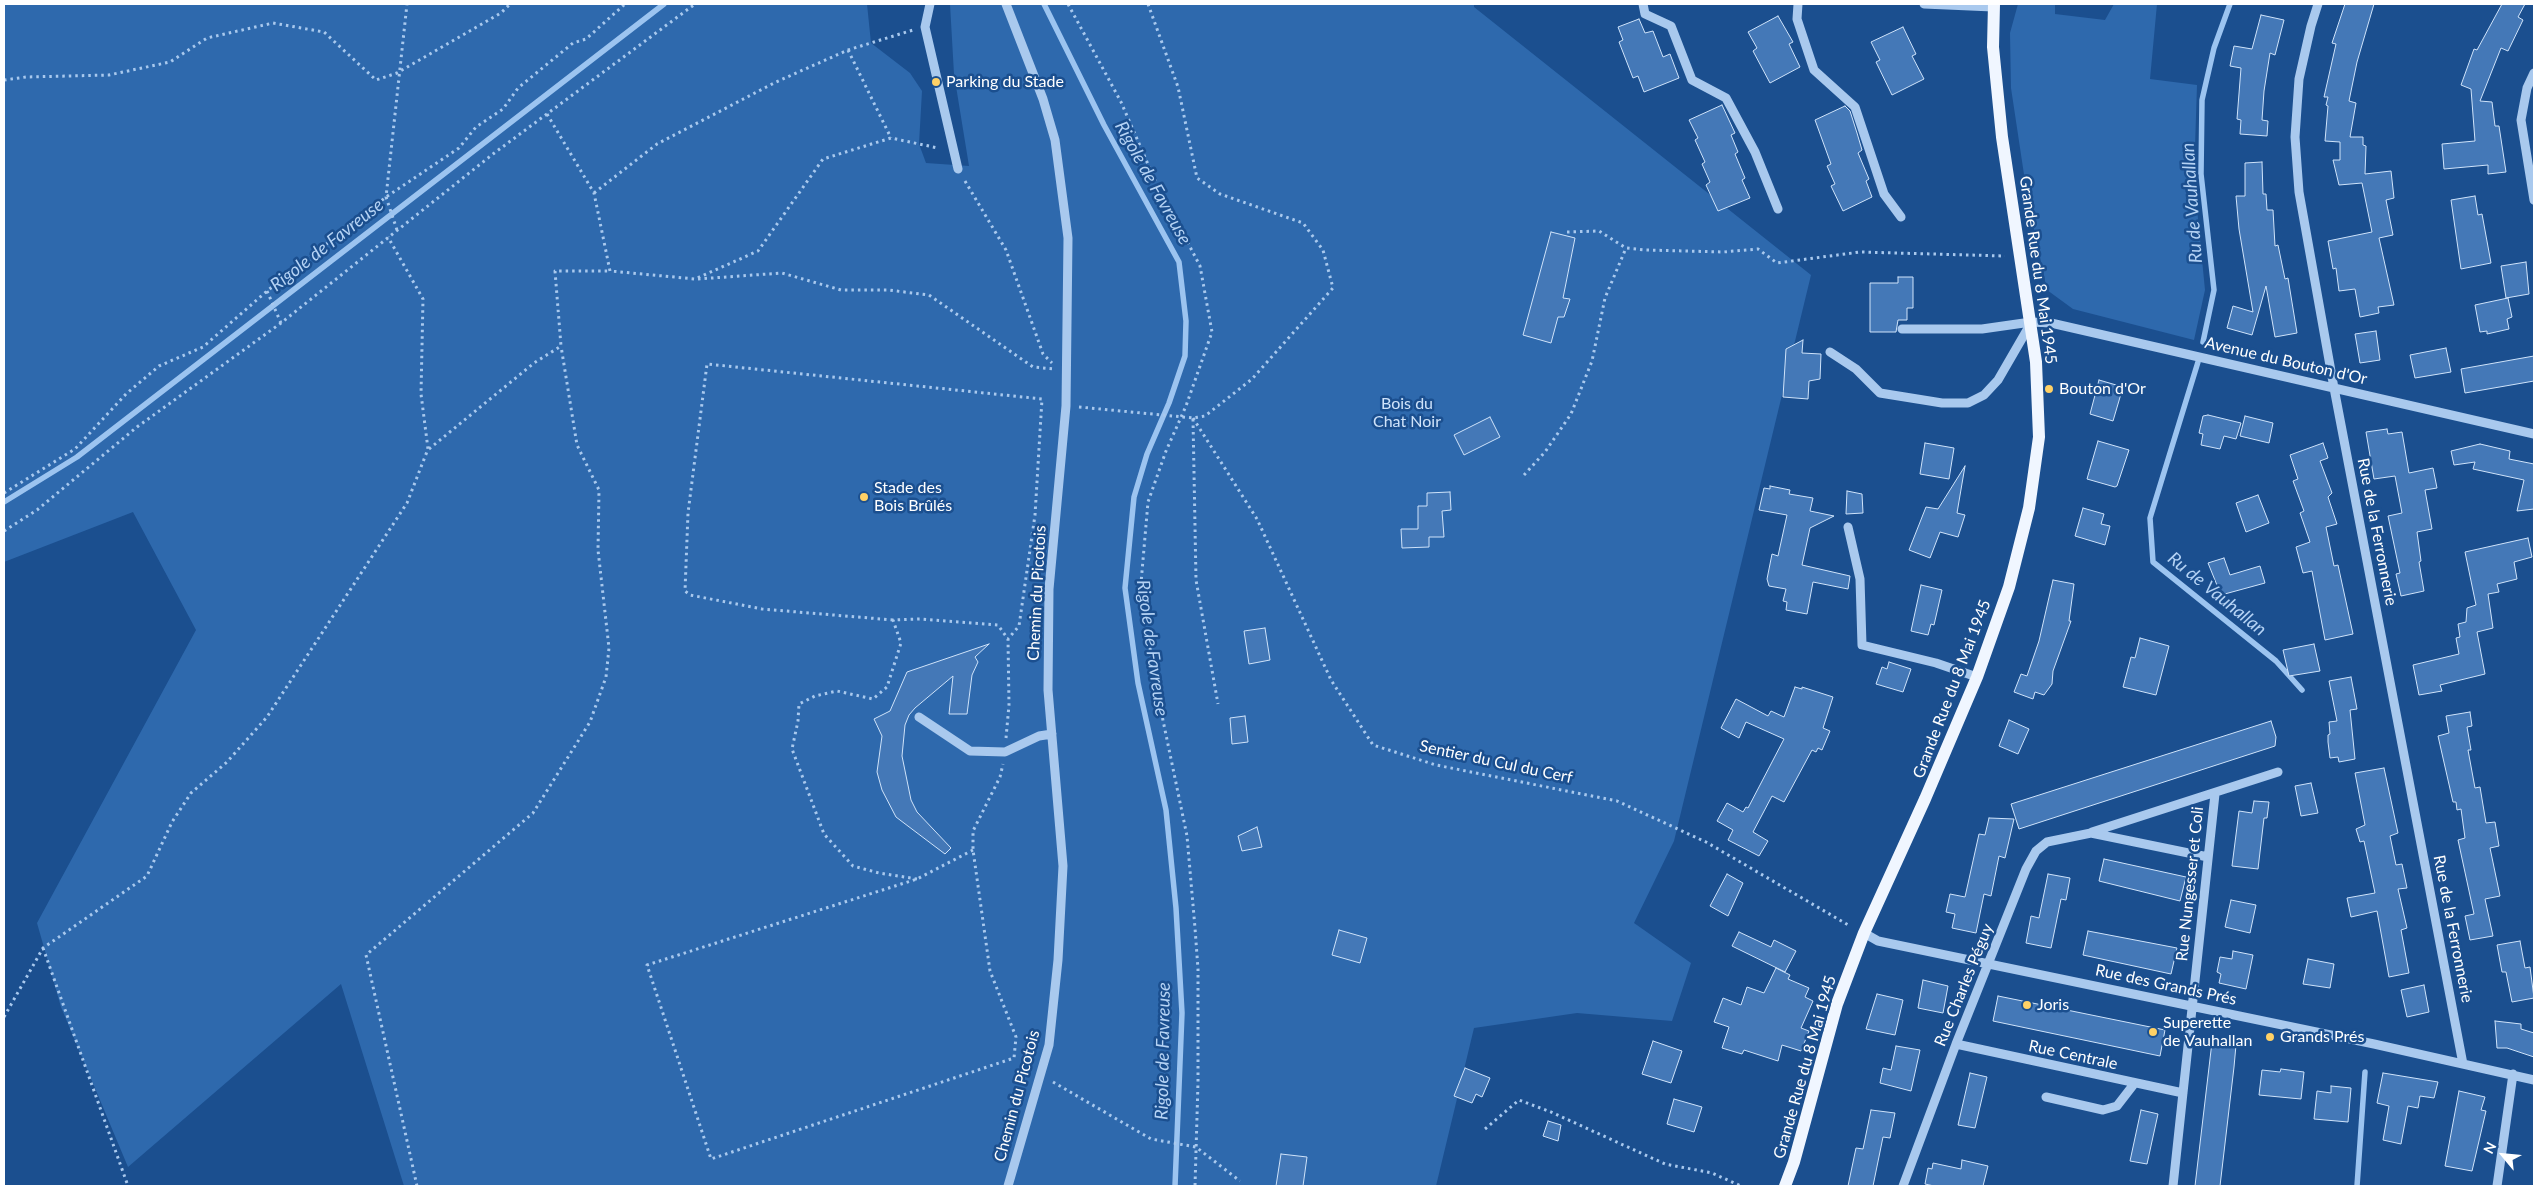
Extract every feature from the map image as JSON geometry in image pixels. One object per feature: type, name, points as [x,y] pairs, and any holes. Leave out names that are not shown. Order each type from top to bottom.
[{"type":"main road","name":"Grande Rue du 8 Mai 1945","points":[[1785,1186],[1794,1162],[1837,1004],[1864,933],[1926,799],[1977,677],[2008,587],[2029,508],[2039,437],[2036,362],[2002,137],[1993,47],[1994,6]]},
{"type":"street","points":[[930,4],[925,27],[958,169]]},
{"type":"street","name":"Chemin du Picotois","points":[[1006,4],[1043,99],[1055,140],[1068,238],[1062,370],[1066,406],[1049,589],[1048,690],[1063,866],[1058,960],[1049,1045],[1008,1186]]},
{"type":"street","points":[[1643,4],[1646,14],[1671,26],[1692,80],[1726,98],[1755,152],[1778,209]]},
{"type":"street","points":[[1798,4],[1797,18],[1814,70],[1856,107],[1884,194],[1901,218]]},
{"type":"street","points":[[1924,4],[1994,6]]},
{"type":"street","name":"Rue de la Ferronnerie","points":[[2318,4],[2299,79],[2295,137],[2299,192],[2334,388],[2464,1064]]},
{"type":"street","points":[[2534,73],[2528,88],[2521,120],[2534,200]]},
{"type":"street","points":[[1830,352],[1856,369],[1880,393],[1942,403],[1968,403],[1984,395],[1998,380],[2031,322]]},
{"type":"street","name":"Avenue du Bouton d'Or","points":[[1902,329],[1982,329],[2031,322],[2074,327],[2534,434]]},
{"type":"street","points":[[1848,527],[1860,578],[1862,645],[1936,663],[1977,677]]},
{"type":"street","points":[[919,717],[970,752],[1005,752],[1039,736],[1052,734]]},
{"type":"street","name":"Rue Charles Péguy","points":[[1902,1186],[2026,869],[2036,851],[2047,842],[2091,833],[2278,772]]},
{"type":"street","name":"Rue Nungesser et Coli","points":[[2173,1186],[2215,794]]},
{"type":"street","name":"Rue Charles Péguy","points":[[2091,833],[2208,857]]},
{"type":"street","name":"Rue des Grands Prés","points":[[1864,933],[1878,940],[1989,965],[2192,1005],[2534,1080]]},
{"type":"street","name":"Rue Centrale","points":[[1956,1044],[2134,1084],[2183,1093]]},
{"type":"street","points":[[2497,1186],[2513,1074]]},
{"type":"street","points":[[2046,1097],[2103,1110],[2117,1106],[2134,1084]]},
{"type":"path","points":[[397,230],[386,197],[406,4]]},
{"type":"path","points":[[4,80],[26,77],[109,75],[170,62],[207,38],[273,22],[324,32],[376,80],[398,73],[501,12],[510,4]]},
{"type":"path","points":[[4,493],[75,450],[126,394],[159,366],[202,347],[267,291],[386,197],[459,148],[476,127],[503,109],[518,88],[573,43],[586,39],[625,4]]},
{"type":"path","points":[[4,531],[37,510],[137,427],[281,322],[547,114],[695,4]]},
{"type":"path","points":[[1068,4],[1121,102],[1154,178],[1200,266],[1212,332],[1182,417],[1166,451],[1148,502],[1141,582],[1154,677],[1187,836],[1198,969],[1194,1186]]},
{"type":"path","points":[[1066,406],[1193,418],[1205,416],[1252,379],[1333,288],[1323,250],[1303,223],[1220,194],[1197,178],[1178,87],[1148,4]]},
{"type":"path","points":[[594,193],[657,144],[776,82],[848,50],[925,27]]},
{"type":"path","points":[[848,50],[891,138]]},
{"type":"path","points":[[547,114],[594,193],[610,271]]},
{"type":"path","points":[[695,279],[758,251],[823,159],[891,138],[938,148]]},
{"type":"path","points":[[958,169],[1006,250],[1043,354],[1062,370]]},
{"type":"path","points":[[1566,232],[1599,231],[1626,248],[1723,252],[1758,249],[1777,263],[1860,252],[2020,256]]},
{"type":"path","points":[[4,1017],[43,948],[147,876],[172,822],[191,793],[227,762],[267,717],[407,503],[428,449],[421,394],[423,299],[388,237]]},
{"type":"path","points":[[1524,475],[1545,452],[1572,414],[1592,361],[1605,298],[1626,248]]},
{"type":"path","points":[[417,1186],[366,955],[533,813],[590,722],[606,677],[608,648],[598,550],[599,490],[577,445],[561,346],[555,271],[610,271],[695,279],[782,273],[841,290],[888,290],[929,295],[1034,367],[1062,370]]},
{"type":"path","points":[[267,291],[281,322]]},
{"type":"path","points":[[428,449],[534,363],[561,346]]},
{"type":"path","points":[[973,850],[917,879],[647,965],[711,1158],[1014,1058],[1016,1037],[990,971],[973,850],[973,831],[1000,777],[1005,752],[1009,705],[1008,639],[998,625],[920,619],[892,620],[762,609],[690,595],[685,591],[688,513],[707,364],[1042,399],[1034,524],[1019,626],[1008,639]]},
{"type":"path","points":[[1193,418],[1196,580],[1218,704]]},
{"type":"path","name":"Sentier du Cul du Cerf","points":[[1193,418],[1257,518],[1331,680],[1373,745],[1436,765],[1617,801],[1706,842],[1827,914],[1864,933]]},
{"type":"path","points":[[892,620],[901,643],[887,688],[874,699],[837,691],[815,696],[799,704],[798,721],[792,749],[824,834],[853,866],[879,873],[917,879]]},
{"type":"path","points":[[43,948],[128,1186]]},
{"type":"path","points":[[1041,1075],[1151,1139],[1186,1147],[1196,1147],[1240,1181]]},
{"type":"path","points":[[1485,1129],[1519,1100],[1551,1112],[1665,1164],[1712,1174],[1741,1186]]},
{"type":"green space","name":"Bois du Chat Noir","points":[[4,4],[867,4],[871,43],[910,73],[922,91],[919,144],[926,163],[969,166],[954,74],[950,4],[1474,4],[1474,7],[1811,275],[1674,841],[1634,923],[1691,963],[1672,1021],[1577,1013],[1474,1028],[1436,1186],[404,1186],[341,984],[128,1167],[61,1007],[37,923],[196,630],[133,512],[4,562]]},
{"type":"green space","points":[[2018,4],[2055,4],[2055,14],[2105,20],[2114,4],[2157,4],[2150,79],[2197,85],[2194,178],[2205,290],[2194,340],[2073,309],[2047,290],[2028,201],[2011,88],[2010,33]]},
{"type":"building","points":[[2345,4],[2374,4],[2357,62],[2349,101],[2356,103],[2350,137],[2363,137],[2363,145],[2366,146],[2365,174],[2391,171],[2394,198],[2386,200],[2393,235],[2379,238],[2394,305],[2378,307],[2379,313],[2360,317],[2355,289],[2339,291],[2336,268],[2333,269],[2328,241],[2372,232],[2362,183],[2339,185],[2333,160],[2340,160],[2340,142],[2325,141],[2328,97],[2324,97],[2336,44],[2332,43]]},
{"type":"building","points":[[2502,4],[2525,4],[2518,17],[2523,20],[2508,51],[2501,48],[2480,101],[2492,102],[2495,126],[2499,126],[2506,172],[2488,174],[2488,165],[2444,169],[2442,144],[2475,141],[2471,89],[2461,85],[2474,49],[2477,50]]},
{"type":"building","points":[[2261,15],[2284,20],[2275,55],[2270,53],[2264,91],[2262,120],[2268,121],[2267,136],[2240,134],[2241,120],[2237,119],[2241,68],[2230,66],[2234,46],[2252,49]]},
{"type":"building","points":[[1778,16],[1793,42],[1789,44],[1800,67],[1770,83],[1753,51],[1757,48],[1748,32]]},
{"type":"building","points":[[1639,19],[1645,33],[1653,31],[1663,57],[1670,54],[1679,78],[1644,92],[1638,76],[1633,78],[1619,42],[1623,40],[1618,27]]},
{"type":"building","points":[[1903,27],[1916,54],[1912,56],[1924,79],[1892,95],[1876,62],[1880,60],[1871,42]]},
{"type":"building","points":[[1722,105],[1735,133],[1731,135],[1738,152],[1735,154],[1745,178],[1742,180],[1750,198],[1718,211],[1706,185],[1710,182],[1702,164],[1705,162],[1695,140],[1698,138],[1689,120]]},
{"type":"building","points":[[1845,106],[1850,111],[1857,133],[1862,150],[1858,153],[1869,179],[1866,181],[1872,197],[1843,211],[1831,186],[1835,184],[1827,166],[1831,164],[1815,120]]},
{"type":"building","points":[[2262,162],[2263,194],[2266,194],[2267,210],[2273,210],[2275,246],[2278,245],[2285,279],[2288,278],[2297,333],[2275,337],[2266,286],[2252,335],[2227,328],[2233,306],[2253,312],[2239,229],[2236,196],[2245,196],[2245,163]]},
{"type":"building","points":[[2475,196],[2478,215],[2482,214],[2491,263],[2461,269],[2451,200]]},
{"type":"building","points":[[1551,232],[1575,238],[1563,298],[1570,299],[1564,317],[1558,317],[1551,343],[1523,335]]},
{"type":"building","points":[[2526,262],[2529,294],[2506,298],[2501,266]]},
{"type":"building","points":[[1898,277],[1913,277],[1913,308],[1907,308],[1907,320],[1898,320],[1896,332],[1870,332],[1870,283],[1898,283]]},
{"type":"building","points":[[2508,298],[2512,317],[2507,319],[2509,329],[2487,334],[2487,331],[2480,332],[2475,305]]},
{"type":"building","points":[[2376,331],[2380,360],[2360,363],[2355,334]]},
{"type":"building","points":[[1803,340],[1802,353],[1821,354],[1820,379],[1809,381],[1808,399],[1783,397],[1786,349]]},
{"type":"building","points":[[2446,348],[2451,372],[2415,378],[2410,355]]},
{"type":"building","points":[[2534,356],[2534,381],[2465,393],[2461,369]]},
{"type":"building","points":[[2099,380],[2123,387],[2113,421],[2090,414]]},
{"type":"building","points":[[2208,415],[2241,423],[2236,439],[2224,436],[2220,449],[2201,445],[2203,434],[2199,433],[2203,416]]},
{"type":"building","points":[[2245,416],[2273,423],[2269,443],[2240,436]]},
{"type":"building","points":[[1490,417],[1500,437],[1464,455],[1454,435]]},
{"type":"building","points":[[2387,429],[2388,434],[2402,432],[2409,473],[2433,468],[2437,488],[2425,490],[2432,529],[2417,532],[2421,561],[2419,562],[2424,591],[2401,596],[2396,574],[2400,573],[2388,516],[2402,513],[2395,476],[2374,479],[2366,432]]},
{"type":"building","points":[[2098,441],[2129,450],[2117,486],[2115,487],[2087,479]]},
{"type":"building","points":[[1925,443],[1954,448],[1949,479],[1920,474]]},
{"type":"building","points":[[2323,443],[2328,458],[2320,461],[2332,493],[2328,497],[2337,524],[2326,527],[2334,566],[2338,565],[2353,634],[2325,640],[2312,571],[2303,573],[2296,547],[2310,542],[2300,513],[2304,511],[2293,481],[2298,479],[2290,455]]},
{"type":"building","points":[[2480,444],[2510,451],[2509,459],[2534,464],[2534,509],[2517,511],[2524,480],[2473,469],[2475,462],[2454,465],[2451,451]]},
{"type":"building","points":[[1965,466],[1957,513],[1965,515],[1958,537],[1940,532],[1930,558],[1909,550],[1926,507],[1938,509]]},
{"type":"building","points":[[1770,486],[1790,490],[1789,494],[1813,498],[1810,511],[1834,516],[1810,528],[1802,565],[1850,576],[1848,589],[1813,582],[1807,614],[1786,610],[1787,602],[1783,601],[1786,589],[1769,586],[1767,579],[1772,554],[1778,556],[1787,515],[1759,510],[1764,488],[1770,489]]},
{"type":"building","points":[[1847,491],[1862,494],[1863,513],[1846,514]]},
{"type":"building","points":[[1450,492],[1451,510],[1442,511],[1444,537],[1429,537],[1429,547],[1402,548],[1401,529],[1418,529],[1418,506],[1427,506],[1427,493]]},
{"type":"building","points":[[2258,495],[2269,523],[2246,532],[2236,503]]},
{"type":"building","points":[[2083,508],[2104,514],[2101,524],[2110,526],[2105,545],[2075,536]]},
{"type":"building","points":[[2528,538],[2532,557],[2514,562],[2517,579],[2497,584],[2499,592],[2488,594],[2493,628],[2477,632],[2485,674],[2440,685],[2442,691],[2419,695],[2413,665],[2459,654],[2456,638],[2460,637],[2458,624],[2466,622],[2467,608],[2476,605],[2465,552]]},
{"type":"building","points":[[2224,558],[2230,575],[2260,566],[2265,583],[2221,595],[2208,563]]},
{"type":"building","points":[[2053,580],[2074,584],[2069,621],[2071,621],[2053,671],[2052,684],[2044,695],[2035,692],[2033,699],[2014,692],[2021,674],[2027,676],[2039,641]]},
{"type":"building","points":[[1921,585],[1942,590],[1934,625],[1931,624],[1928,635],[1911,631]]},
{"type":"building","points":[[1265,628],[1270,660],[1249,664],[1244,631]]},
{"type":"building","points":[[2140,638],[2169,646],[2156,695],[2123,687],[2131,657],[2135,658]]},
{"type":"building","points":[[989,644],[975,657],[978,662],[972,675],[967,714],[949,714],[953,676],[915,708],[909,715],[905,725],[902,756],[911,800],[917,812],[951,848],[945,854],[896,817],[882,790],[877,772],[882,736],[874,719],[890,711],[907,672]]},
{"type":"building","points":[[2314,644],[2320,671],[2289,676],[2283,650]]},
{"type":"building","points":[[1889,662],[1911,669],[1903,692],[1876,684],[1882,667],[1887,669]]},
{"type":"building","points":[[2351,677],[2357,709],[2350,710],[2355,759],[2339,762],[2338,757],[2330,758],[2328,742],[2328,735],[2330,734],[2329,722],[2337,721],[2329,681]]},
{"type":"building","points":[[1795,687],[1802,689],[1802,687],[1833,697],[1823,728],[1830,731],[1822,750],[1818,748],[1816,752],[1812,750],[1784,802],[1772,796],[1753,832],[1768,841],[1759,856],[1728,840],[1733,830],[1717,821],[1727,803],[1743,812],[1746,807],[1748,808],[1784,739],[1746,722],[1739,738],[1721,728],[1736,699],[1768,716],[1771,711],[1784,717]]},
{"type":"building","points":[[2470,712],[2472,726],[2467,727],[2471,750],[2468,750],[2475,788],[2480,787],[2486,823],[2495,822],[2499,846],[2490,848],[2500,896],[2485,899],[2493,936],[2470,940],[2465,916],[2474,914],[2458,840],[2465,838],[2461,809],[2457,810],[2456,802],[2453,802],[2438,736],[2449,733],[2446,716]]},
{"type":"building","points":[[1245,716],[1248,742],[1232,744],[1230,718]]},
{"type":"building","points":[[2009,720],[2029,729],[2018,754],[1999,746]]},
{"type":"building","points":[[2271,721],[2276,737],[2275,746],[2019,829],[2011,804]]},
{"type":"building","points":[[2384,768],[2398,833],[2390,836],[2396,865],[2402,864],[2407,888],[2398,889],[2407,928],[2401,930],[2409,973],[2389,977],[2377,911],[2351,917],[2347,898],[2375,893],[2364,841],[2360,842],[2356,829],[2365,825],[2355,773]]},
{"type":"building","points":[[2311,783],[2318,813],[2301,816],[2295,786]]},
{"type":"building","points":[[2254,801],[2269,802],[2267,818],[2264,818],[2258,869],[2232,866],[2239,811],[2252,813]]},
{"type":"building","points":[[1989,818],[2014,819],[2005,858],[1999,856],[1991,896],[1984,894],[1976,933],[1952,928],[1955,914],[1946,912],[1950,894],[1965,897],[1979,834],[1985,835]]},
{"type":"building","points":[[1257,827],[1262,847],[1242,851],[1238,836]]},
{"type":"building","points":[[2104,859],[2186,877],[2180,901],[2099,881]]},
{"type":"building","points":[[1727,874],[1743,883],[1728,916],[1710,906]]},
{"type":"building","points":[[2048,874],[2070,878],[2066,900],[2061,899],[2051,948],[2026,943],[2031,916],[2039,918]]},
{"type":"building","points":[[2231,900],[2256,905],[2250,933],[2225,927]]},
{"type":"building","points":[[1339,930],[1367,938],[1360,963],[1332,955]]},
{"type":"building","points":[[2088,931],[2177,948],[2171,974],[2083,955]]},
{"type":"building","points":[[1739,932],[1771,947],[1774,940],[1796,951],[1785,972],[1732,946]]},
{"type":"building","points":[[2520,941],[2525,968],[2530,967],[2534,998],[2512,1002],[2506,972],[2502,972],[2497,945]]},
{"type":"building","points":[[2233,951],[2253,955],[2246,989],[2219,983],[2221,974],[2217,972],[2220,957],[2232,959]]},
{"type":"building","points":[[2308,959],[2334,964],[2330,988],[2303,984]]},
{"type":"building","points":[[1776,968],[1790,975],[1788,979],[1809,988],[1805,997],[1813,1001],[1801,1028],[1809,1031],[1801,1051],[1782,1045],[1778,1061],[1744,1050],[1742,1054],[1722,1048],[1729,1027],[1714,1022],[1723,998],[1741,1005],[1747,987],[1764,993]]},
{"type":"building","points":[[1923,980],[1948,986],[1943,1013],[1918,1008]]},
{"type":"building","points":[[2424,985],[2429,1012],[2407,1017],[2401,990]]},
{"type":"building","points":[[1877,994],[1903,1000],[1895,1035],[1866,1029]]},
{"type":"building","points":[[1998,996],[2165,1030],[2160,1056],[1993,1021]]},
{"type":"building","points":[[2495,1021],[2521,1024],[2521,1029],[2534,1033],[2534,1057],[2507,1048],[2497,1048]]},
{"type":"building","points":[[1653,1041],[1682,1051],[1671,1083],[1642,1074]]},
{"type":"building","points":[[2212,1042],[2236,1045],[2220,1186],[2195,1186]]},
{"type":"building","points":[[1896,1046],[1920,1050],[1911,1091],[1880,1083],[1883,1068],[1891,1070]]},
{"type":"building","points":[[1465,1068],[1490,1078],[1482,1097],[1476,1094],[1472,1103],[1454,1096]]},
{"type":"building","points":[[2281,1069],[2304,1072],[2301,1099],[2259,1095],[2262,1070],[2280,1072]]},
{"type":"building","points":[[1970,1073],[1987,1077],[1975,1128],[1958,1125]]},
{"type":"building","points":[[2383,1073],[2438,1082],[2434,1098],[2420,1096],[2418,1108],[2408,1106],[2401,1144],[2383,1140],[2389,1106],[2377,1103]]},
{"type":"building","points":[[2331,1086],[2351,1088],[2348,1122],[2314,1119],[2317,1091],[2331,1093]]},
{"type":"building","points":[[2459,1091],[2485,1097],[2481,1110],[2486,1111],[2472,1171],[2445,1166]]},
{"type":"building","points":[[1674,1099],[1702,1107],[1694,1132],[1667,1124]]},
{"type":"building","points":[[1871,1110],[1895,1113],[1890,1138],[1883,1137],[1873,1186],[1848,1186],[1856,1148],[1863,1149]]},
{"type":"building","points":[[2141,1110],[2158,1114],[2147,1164],[2130,1161]]},
{"type":"building","points":[[1548,1121],[1561,1125],[1558,1141],[1543,1136]]},
{"type":"building","points":[[1281,1154],[1307,1157],[1303,1186],[1276,1186]]},
{"type":"building","points":[[1962,1160],[1988,1166],[1983,1186],[1934,1186],[1925,1184],[1928,1168],[1932,1169],[1933,1163],[1961,1169]]},
{"type":"waterway","name":"Rigole de Favreuse","points":[[4,502],[77,457],[664,4]]},
{"type":"waterway","name":"Rigole de Favreuse","points":[[1044,4],[1104,125],[1179,262],[1186,321],[1185,356],[1169,403],[1147,454],[1134,497],[1125,588],[1138,683],[1166,810],[1176,908],[1182,1013],[1175,1186]]},
{"type":"waterway","name":"Ru de Vauhallan","points":[[2203,342],[2214,290],[2201,174],[2202,100],[2214,48],[2230,4]]},
{"type":"waterway","name":"Ru de Vauhallan","points":[[2198,362],[2150,518],[2153,562],[2276,661],[2302,690]]},
{"type":"waterway","name":"Ru de Vauhallan","points":[[2357,1186],[2365,1072]]},
{"type":"place","name":"Parking du Stade","points":[[936,82]]},
{"type":"place","name":"Bouton d'Or","points":[[2049,389]]},
{"type":"place","name":"Stade des Bois Brûlés","points":[[864,497]]},
{"type":"place","name":"Joris","points":[[2027,1005]]},
{"type":"place","name":"Superette de Vauhallan","points":[[2153,1032]]},
{"type":"place","name":"Grands Prés","points":[[2270,1037]]}]
